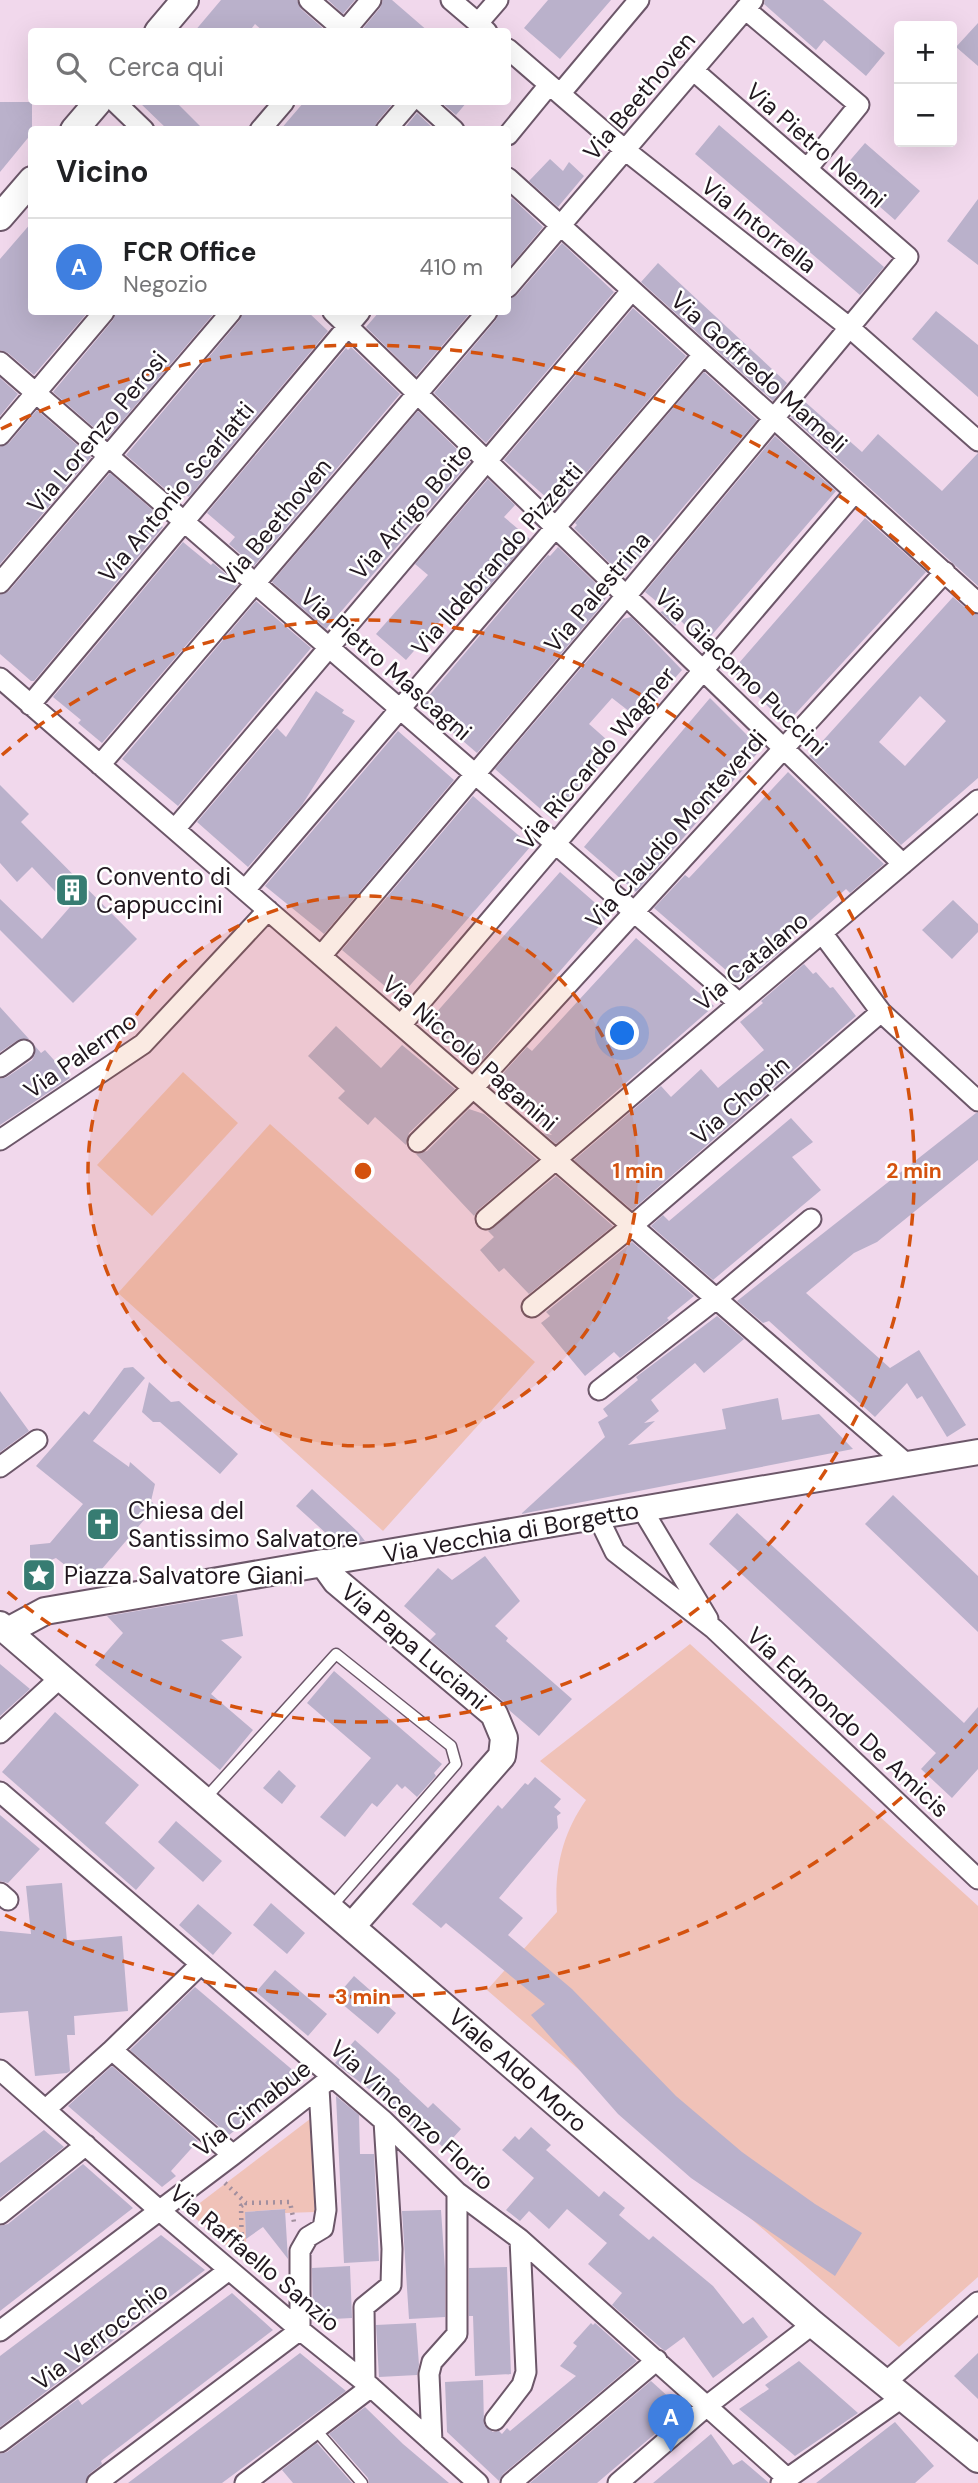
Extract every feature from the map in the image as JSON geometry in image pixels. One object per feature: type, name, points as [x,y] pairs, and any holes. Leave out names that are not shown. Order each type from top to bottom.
[{"type":"main road","points":[[161,28],[185,0]]},
{"type":"main road","points":[[77,126],[95,105]]},
{"type":"main road","points":[[0,217],[28,185]]},
{"type":"main road","name":"Via Vecchia di Borgetto","points":[[4,1628],[45,1611],[323,1563]]},
{"type":"main road","name":"Via Papa Luciani","points":[[323,1563],[336,1581],[494,1714],[504,1738],[502,1756],[352,1926]]},
{"type":"main road","name":"Viale Aldo Moro","points":[[4,1628],[813,2323],[978,2459]]},
{"type":"street","points":[[309,0],[342,28]]},
{"type":"street","points":[[348,28],[371,0]]},
{"type":"street","points":[[451,0],[483,27],[499,0]]},
{"type":"street","points":[[511,132],[639,0]]},
{"type":"street","points":[[749,4],[859,105],[807,169]]},
{"type":"street","name":"Via Beethoven","points":[[511,283],[749,4]]},
{"type":"street","name":"Via Intorrella","points":[[511,52],[625,150],[850,328],[978,441]]},
{"type":"street","name":"Via Pietro Nenni","points":[[693,70],[908,257]]},
{"type":"street","points":[[118,105],[140,126]]},
{"type":"street","points":[[263,126],[281,105]]},
{"type":"street","points":[[389,126],[407,105]]},
{"type":"street","points":[[426,105],[450,126]]},
{"type":"street","name":"Via Goffredo Mameli","points":[[511,181],[978,603]]},
{"type":"street","name":"Via Palestrina","points":[[321,956],[775,419],[908,257]]},
{"type":"street","name":"Via Arrigo Boito","points":[[175,829],[632,290]]},
{"type":"street","points":[[0,435],[101,315]]},
{"type":"street","name":"Via Lorenzo Perosi","points":[[0,583],[228,315]]},
{"type":"street","name":"Via Beethoven","points":[[100,765],[484,315]]},
{"type":"street","name":"Via Giacomo Puccini","points":[[353,319],[417,393],[903,864]]},
{"type":"street","name":"Via Antonio Scarlatti","points":[[30,705],[353,319]]},
{"type":"street","name":"Via Ildebrando Pizzetti","points":[[245,890],[704,355]]},
{"type":"street","name":"Via Pietro Mascagni","points":[[0,362],[739,1003]]},
{"type":"street","name":"Via Riccardo Wagner","points":[[401,1025],[855,492]]},
{"type":"street","name":"Via Claudio Monteverdi","points":[[418,1142],[472,1088],[945,572]]},
{"type":"street","name":"Via Niccolò Paganini","points":[[0,678],[908,1465]]},
{"type":"street","name":"Via Catalano","points":[[486,1219],[978,800]]},
{"type":"street","name":"Via Palermo","points":[[0,1140],[144,1044],[268,910]]},
{"type":"street","points":[[822,933],[881,1012],[978,1101]]},
{"type":"street","name":"Via Chopin","points":[[532,1307],[632,1226],[881,1012]]},
{"type":"street","points":[[0,1067],[24,1050]]},
{"type":"street","points":[[599,1390],[811,1219]]},
{"type":"street","points":[[0,1467],[37,1440]]},
{"type":"street","name":"Via Vecchia di Borgetto","points":[[323,1563],[978,1452]]},
{"type":"street","points":[[642,1510],[714,1629]]},
{"type":"street","points":[[598,1517],[615,1552],[714,1629]]},
{"type":"street","name":"Via Edmondo De Amicis","points":[[714,1629],[978,1879]]},
{"type":"street","points":[[0,1733],[60,1678]]},
{"type":"street","name":"Via Vincenzo Florio","points":[[0,1792],[201,1964],[326,2082],[384,2121],[457,2192],[520,2239],[708,2405],[784,2481]]},
{"type":"street","points":[[46,2109],[201,1964]]},
{"type":"street","points":[[112,2049],[233,2155]]},
{"type":"street","name":"Via Raffaello Sanzio","points":[[0,2070],[229,2270],[368,2384],[478,2483]]},
{"type":"street","points":[[97,2483],[300,2330],[300,2251],[308,2237],[323,2228],[326,2210],[326,2082]]},
{"type":"street","name":"Via Cimabue","points":[[0,2331],[326,2082]]},
{"type":"street","points":[[245,2483],[368,2384],[364,2307],[391,2285],[392,2249],[384,2121]]},
{"type":"street","points":[[0,2214],[86,2145]]},
{"type":"street","points":[[432,2442],[429,2374],[432,2362],[457,2334],[457,2192]]},
{"type":"street","points":[[495,2420],[522,2385],[526,2372],[520,2239]]},
{"type":"street","name":"Via Verrocchio","points":[[0,2442],[229,2270]]},
{"type":"street","points":[[784,2481],[895,2389],[978,2302]]},
{"type":"street","points":[[618,2483],[708,2405],[813,2323]]},
{"type":"street","points":[[511,2483],[657,2360]]},
{"type":"lane","points":[[203,1800],[336,1654],[452,1746],[456,1764],[331,1908]]},
{"type":"lane","points":[[315,2429],[362,2483]]},
{"type":"path","points":[[211,2171],[246,2203]]},
{"type":"path","points":[[229,2270],[242,2258],[241,2206],[246,2203],[290,2202],[295,2229],[308,2237]]},
{"type":"shaded area","points":[[183,1072],[238,1123],[152,1216],[97,1165]]},
{"type":"shaded area","points":[[270,1124],[535,1362],[383,1531],[118,1293]]},
{"type":"shaded area","points":[[690,1644],[978,1906],[978,2277],[899,2347],[487,1990],[557,1912],[561,1853],[571,1826],[586,1800],[540,1761]]},
{"type":"shaded area","points":[[310,2119],[315,2212],[285,2213],[284,2209],[245,2212],[247,2263],[188,2212]]},
{"type":"building","points":[[221,0],[297,0],[301,9],[322,28],[260,28],[255,24],[252,28],[197,28]]},
{"type":"building","points":[[328,0],[355,0],[343,14]]},
{"type":"building","points":[[383,0],[392,0],[424,28],[363,28],[380,8]]},
{"type":"building","points":[[548,0],[611,0],[560,59],[524,28]]},
{"type":"building","points":[[765,0],[823,0],[885,53],[866,76],[824,40],[816,50],[764,4]]},
{"type":"building","points":[[978,23],[978,66],[957,46]]},
{"type":"building","points":[[0,102],[28,102],[28,105],[32,105],[32,126],[28,126],[28,138],[0,172]]},
{"type":"building","points":[[142,105],[179,105],[200,126],[164,126]]},
{"type":"building","points":[[301,105],[391,105],[376,126],[283,126]]},
{"type":"building","points":[[444,105],[464,105],[456,115]]},
{"type":"building","points":[[417,113],[431,126],[406,126]]},
{"type":"building","points":[[719,125],[884,267],[860,295],[695,154]]},
{"type":"building","points":[[865,143],[920,191],[895,220],[840,172]]},
{"type":"building","points":[[550,159],[563,171],[569,162],[584,176],[558,207],[529,181]]},
{"type":"building","points":[[511,199],[543,227],[511,265]]},
{"type":"building","points":[[978,199],[978,265],[947,241]]},
{"type":"building","points":[[28,227],[28,315],[85,315],[34,375],[8,353],[0,350],[0,259]]},
{"type":"building","points":[[562,243],[614,292],[486,443],[434,393],[498,315],[511,315],[511,298],[517,295]]},
{"type":"building","points":[[658,263],[787,383],[773,401],[641,282]]},
{"type":"building","points":[[633,308],[686,356],[557,507],[504,460]]},
{"type":"building","points":[[936,311],[978,345],[978,397],[912,339]]},
{"type":"building","points":[[115,315],[212,315],[107,439],[53,392]]},
{"type":"building","points":[[242,315],[311,315],[328,331],[189,497],[186,495],[180,502],[126,455]]},
{"type":"building","points":[[376,315],[468,315],[416,376],[366,327]]},
{"type":"building","points":[[351,347],[400,394],[254,566],[229,544],[235,537],[207,513],[346,348],[348,350]]},
{"type":"building","points":[[704,372],[757,420],[624,577],[574,528],[577,525],[575,523]]},
{"type":"building","points":[[0,378],[18,394],[0,416]]},
{"type":"building","points":[[804,401],[862,452],[878,434],[942,491],[978,453],[978,586],[791,417]]},
{"type":"building","points":[[37,410],[91,457],[0,564],[0,447],[9,443]]},
{"type":"building","points":[[418,411],[470,462],[326,629],[272,582]]},
{"type":"building","points":[[775,436],[836,491],[704,644],[680,620],[675,626],[660,612],[667,610],[645,592]]},
{"type":"building","points":[[110,473],[164,520],[160,524],[163,527],[34,681],[31,681],[0,654],[0,595],[9,591]]},
{"type":"building","points":[[488,479],[515,505],[504,517],[530,539],[479,598],[468,589],[406,660],[376,634],[428,575],[415,564]]},
{"type":"building","points":[[865,518],[926,572],[786,724],[732,671]]},
{"type":"building","points":[[183,542],[238,585],[102,743],[78,723],[81,720],[53,697]]},
{"type":"building","points":[[558,547],[608,595],[477,753],[421,705],[548,555]]},
{"type":"building","points":[[953,597],[970,612],[978,615],[978,778],[901,845],[809,756]],"holes":[[[920,696],[946,721],[905,766],[879,742]]]},
{"type":"building","points":[[256,601],[311,648],[178,806],[122,759]]},
{"type":"building","points":[[631,617],[682,670],[639,719],[612,698],[589,724],[615,747],[553,820],[495,769],[623,619]]},
{"type":"building","points":[[316,691],[355,721],[302,805],[248,867],[197,822],[277,728],[286,737]]},
{"type":"building","points":[[710,698],[761,749],[636,892],[584,847]]},
{"type":"building","points":[[398,731],[454,780],[324,934],[265,886]]},
{"type":"building","points":[[788,772],[884,864],[850,893],[846,889],[785,943],[787,946],[742,984],[654,908],[685,875],[689,878]]},
{"type":"building","name":"Convento di Cappuccini","points":[[0,785],[29,814],[21,822],[137,939],[73,1003],[0,930],[0,899],[42,939],[70,907],[32,867],[17,882],[0,863]]},
{"type":"building","points":[[473,796],[531,846],[399,998],[342,950]]},
{"type":"building","points":[[560,872],[609,915],[477,1066],[428,1022]]},
{"type":"building","points":[[953,900],[978,924],[978,932],[952,959],[922,930]]},
{"type":"building","points":[[636,938],[714,1006],[556,1144],[543,1133],[552,1135],[495,1082],[527,1047],[532,1051]]},
{"type":"building","points":[[804,964],[813,974],[816,972],[830,988],[833,987],[856,1016],[632,1210],[574,1160],[661,1086],[671,1097],[701,1069],[718,1088],[764,1050],[740,1022]]},
{"type":"building","points":[[0,1007],[29,1039],[18,1040],[0,1052]]},
{"type":"building","points":[[336,1026],[381,1068],[402,1045],[455,1089],[409,1133],[406,1145],[375,1117],[368,1125],[338,1098],[345,1091],[308,1056]]},
{"type":"building","points":[[35,1046],[41,1053],[45,1050],[70,1078],[0,1125],[0,1079],[32,1060]]},
{"type":"building","points":[[469,1109],[484,1114],[537,1160],[474,1216],[416,1154],[427,1151]]},
{"type":"building","points":[[976,1113],[978,1160],[877,1242],[854,1253],[806,1293],[890,1368],[919,1350],[966,1425],[947,1437],[922,1396],[917,1399],[907,1383],[875,1417],[769,1321],[763,1323],[737,1301]]},
{"type":"building","points":[[791,1118],[813,1142],[792,1157],[821,1190],[713,1280],[651,1226],[663,1215],[669,1221]]},
{"type":"building","points":[[556,1176],[613,1226],[529,1294],[504,1268],[499,1272],[480,1250],[494,1237],[488,1231]]},
{"type":"building","points":[[632,1242],[694,1296],[667,1318],[669,1320],[620,1358],[614,1352],[585,1376],[541,1323],[550,1316],[546,1312]]},
{"type":"building","points":[[717,1316],[744,1339],[704,1373],[695,1363],[651,1400],[659,1411],[644,1423],[655,1421],[628,1445],[726,1429],[722,1409],[778,1398],[782,1420],[819,1414],[853,1449],[521,1514],[605,1437],[598,1422],[608,1416],[603,1409],[638,1380],[636,1377]]},
{"type":"building","name":"Chiesa del Santissimo Salvatore","points":[[133,1367],[145,1378],[93,1441],[129,1467],[130,1462],[155,1484],[151,1501],[156,1506],[89,1584],[56,1558],[29,1569],[34,1562],[30,1557],[30,1545],[50,1543],[83,1504],[36,1466],[84,1411],[89,1415],[124,1368]]},
{"type":"building","points":[[149,1382],[171,1402],[179,1401],[238,1454],[220,1474],[160,1422],[153,1422],[142,1412]]},
{"type":"building","points":[[0,1391],[29,1431],[0,1452]]},
{"type":"building","points":[[312,1489],[365,1541],[339,1545],[296,1506]]},
{"type":"building","points":[[893,1495],[978,1576],[978,1632],[865,1524]]},
{"type":"building","points":[[737,1513],[964,1723],[978,1707],[978,1769],[952,1798],[921,1769],[936,1753],[709,1544]]},
{"type":"building","points":[[485,1556],[520,1601],[495,1626],[508,1638],[506,1641],[572,1699],[539,1736],[509,1710],[504,1702],[430,1640],[436,1634],[404,1606],[438,1568],[452,1580]]},
{"type":"building","points":[[237,1594],[243,1636],[221,1640],[242,1657],[211,1694],[253,1730],[220,1770],[95,1665],[123,1633],[107,1616]]},
{"type":"building","points":[[0,1664],[30,1689],[0,1716]]},
{"type":"building","points":[[334,1671],[442,1764],[434,1773],[436,1776],[417,1797],[405,1786],[402,1789],[397,1784],[377,1807],[372,1803],[345,1837],[320,1817],[371,1758],[307,1703]]},
{"type":"building","points":[[55,1712],[139,1785],[105,1823],[155,1868],[136,1890],[2,1772]]},
{"type":"building","points":[[279,1770],[296,1786],[282,1804],[263,1788]]},
{"type":"building","points":[[535,1777],[561,1799],[554,1807],[561,1813],[557,1816],[558,1828],[499,1898],[523,1918],[508,1935],[572,1989],[676,2096],[742,2152],[815,2204],[862,2233],[835,2276],[691,2178],[618,2114],[531,2015],[545,2004],[446,1923],[441,1928],[412,1904],[498,1805],[502,1809],[525,1783],[528,1785]]},
{"type":"building","points":[[0,1815],[40,1849],[8,1883],[0,1881]]},
{"type":"building","points":[[176,1821],[222,1861],[203,1882],[158,1842]]},
{"type":"building","points":[[62,1883],[67,1941],[122,1936],[128,2011],[74,2016],[75,2035],[67,2035],[70,2071],[35,2076],[28,2011],[0,2013],[0,1931],[31,1934],[26,1886]]},
{"type":"building","points":[[271,1903],[305,1933],[287,1954],[253,1925]]},
{"type":"building","points":[[198,1904],[232,1933],[213,1955],[179,1925]]},
{"type":"building","points":[[275,1970],[327,2014],[308,2036],[256,1992]]},
{"type":"building","points":[[354,1976],[396,2013],[378,2034],[335,1998]]},
{"type":"building","points":[[195,1987],[302,2078],[229,2135],[130,2050]]},
{"type":"building","points":[[355,2040],[428,2108],[433,2103],[461,2129],[444,2148],[415,2123],[412,2127],[383,2100],[335,2063]]},
{"type":"building","points":[[112,2066],[198,2141],[171,2171],[176,2176],[162,2187],[68,2106]]},
{"type":"building","points":[[336,2096],[359,2115],[360,2154],[374,2154],[379,2261],[344,2263]]},
{"type":"building","points":[[531,2127],[551,2145],[546,2150],[599,2197],[604,2191],[625,2208],[619,2215],[649,2240],[653,2236],[713,2286],[743,2324],[753,2317],[768,2337],[713,2378],[684,2337],[665,2351],[612,2305],[622,2293],[588,2264],[607,2243],[567,2209],[549,2229],[529,2211],[520,2221],[506,2210],[534,2178],[502,2150],[515,2136],[519,2140]]},
{"type":"building","points":[[44,2130],[64,2147],[0,2198],[0,2163]]},
{"type":"building","points":[[83,2164],[133,2208],[0,2311],[0,2226],[8,2224]]},
{"type":"building","points":[[286,2209],[288,2259],[263,2227],[246,2239],[245,2212]]},
{"type":"building","points":[[441,2210],[445,2317],[409,2319],[402,2211]]},
{"type":"building","points":[[161,2235],[205,2270],[0,2427],[0,2356]]},
{"type":"building","points":[[350,2266],[352,2318],[313,2320],[312,2268]]},
{"type":"building","points":[[507,2267],[511,2374],[475,2376],[473,2316],[469,2316],[469,2268]]},
{"type":"building","points":[[232,2293],[273,2330],[101,2461],[102,2464],[89,2474],[85,2483],[0,2483],[0,2454],[7,2452],[78,2399],[82,2405]]},
{"type":"building","points":[[416,2323],[419,2365],[417,2375],[379,2377],[376,2325]]},
{"type":"building","points":[[591,2323],[595,2323],[637,2361],[503,2474],[499,2481],[447,2432],[445,2382],[483,2380],[484,2425],[493,2432],[499,2431],[502,2434],[507,2428],[510,2431],[576,2376],[560,2366],[577,2346],[573,2343]]},
{"type":"building","points":[[300,2353],[346,2391],[222,2483],[128,2483]]},
{"type":"building","points":[[978,2353],[978,2399],[954,2376]]},
{"type":"building","points":[[799,2361],[858,2413],[795,2456],[739,2409],[769,2389],[765,2385]]},
{"type":"building","points":[[651,2381],[683,2410],[597,2483],[530,2483]]},
{"type":"building","points":[[365,2407],[449,2483],[369,2483],[368,2478],[329,2434]]},
{"type":"building","points":[[895,2422],[934,2466],[915,2483],[816,2483]]},
{"type":"building","points":[[711,2434],[733,2465],[742,2460],[769,2483],[653,2483]]},
{"type":"building","points":[[317,2443],[352,2483],[293,2483],[282,2470]]},
{"type":"place","name":"Convento di Cappuccini","points":[[72,890]]},
{"type":"place","name":"Chiesa del Santissimo Salvatore","points":[[103,1524]]},
{"type":"place","name":"Piazza Salvatore Giani","points":[[39,1575]]},
{"type":"place","name":"FCR Office","points":[[671,2452]]}]
